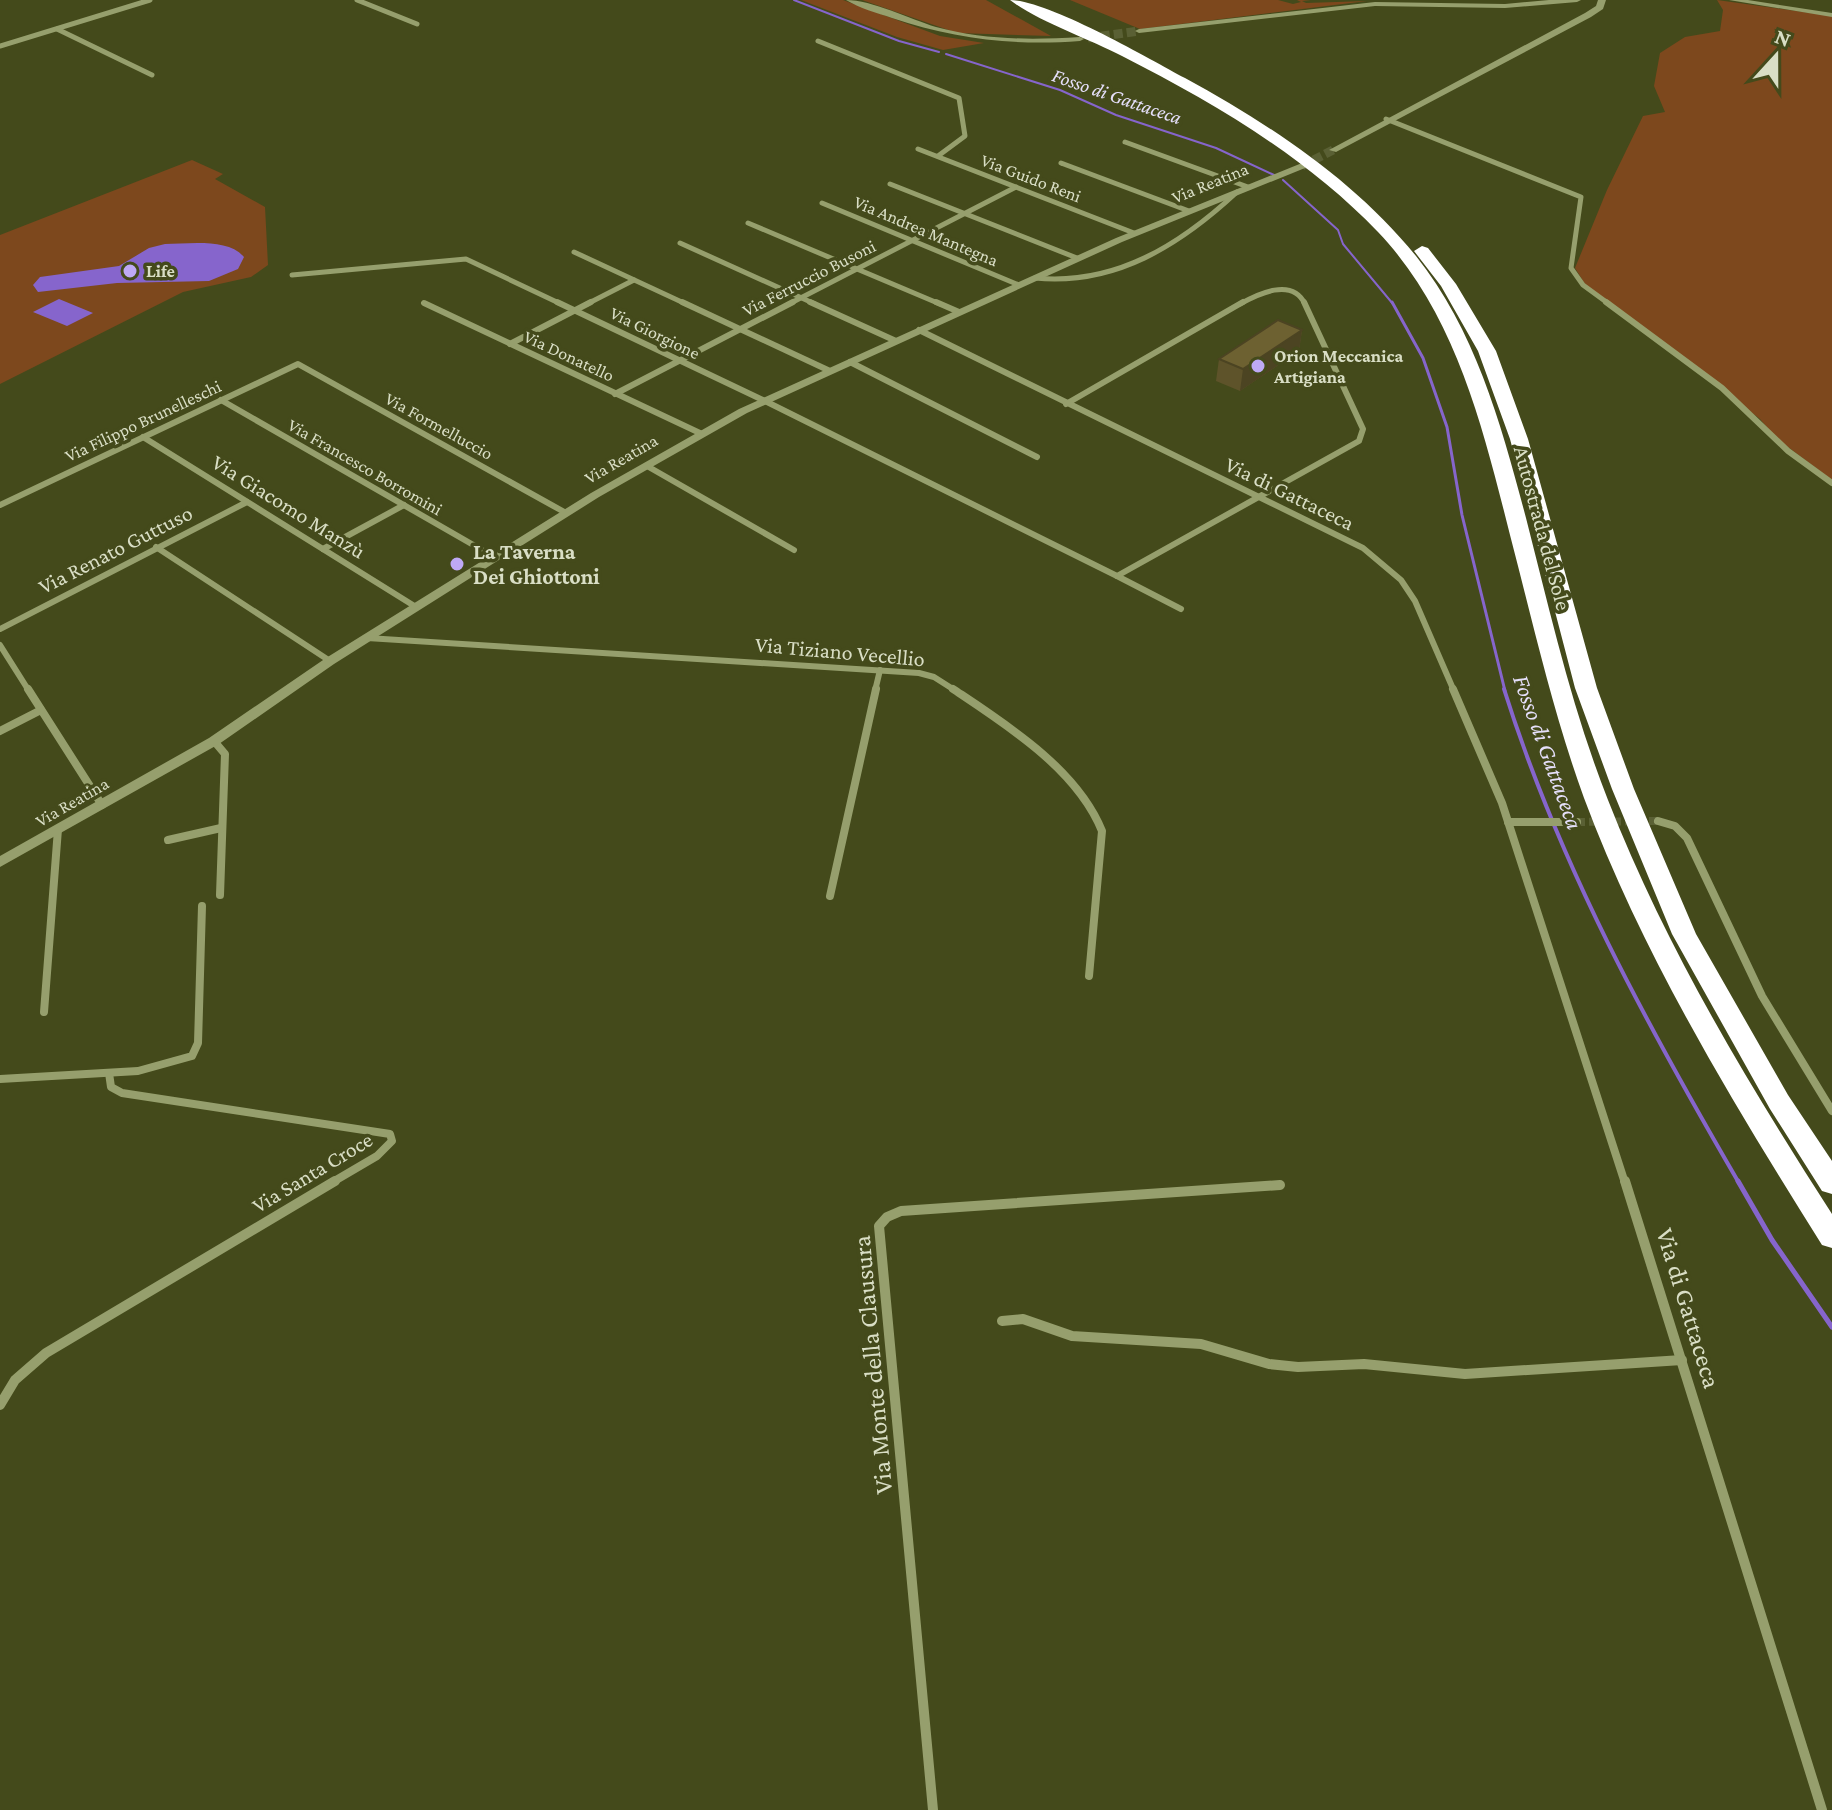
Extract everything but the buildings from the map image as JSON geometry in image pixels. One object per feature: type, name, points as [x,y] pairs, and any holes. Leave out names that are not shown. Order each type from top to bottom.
[{"type":"highway","name":"Autostrada del Sole","points":[[1017,0],[1159,69],[1283,142],[1385,231],[1428,285],[1466,352],[1495,437],[1560,688],[1592,789],[1654,934],[1745,1102],[1832,1237]]},
{"type":"highway","name":"Autostrada del Sole","points":[[1037,0],[1174,65],[1241,102],[1299,140],[1353,181],[1407,231],[1448,284],[1487,351],[1519,439],[1586,688],[1623,789],[1678,920],[1779,1102],[1832,1183]]},
{"type":"street","points":[[0,46],[150,0]]},
{"type":"street","points":[[357,0],[417,24]]},
{"type":"street","points":[[850,0],[929,30],[969,39],[1031,42],[1080,39]]},
{"type":"street","points":[[1139,31],[1360,5],[1406,2],[1505,6],[1577,0]]},
{"type":"street","points":[[1333,150],[1386,119],[1588,15],[1600,7],[1602,0]]},
{"type":"street","points":[[1733,0],[1832,15]]},
{"type":"street","points":[[56,29],[152,75]]},
{"type":"street","points":[[818,41],[959,98],[965,136],[961,142],[938,156]]},
{"type":"street","points":[[1386,119],[1581,197],[1571,268],[1583,285],[1722,388],[1788,451],[1832,483]]},
{"type":"street","points":[[1034,278],[1073,280],[1126,267],[1147,258],[1215,214],[1243,189],[1125,142]]},
{"type":"street","name":"Via Guido Reni","points":[[918,149],[1134,233]]},
{"type":"street","points":[[1061,163],[1189,211]]},
{"type":"street","name":"Via Reatina","points":[[0,862],[214,741],[330,661],[566,513],[702,434],[765,401],[1077,258],[1302,166]]},
{"type":"street","points":[[890,184],[1077,258]]},
{"type":"street","name":"Via Ferruccio Busoni","points":[[615,394],[1016,187]]},
{"type":"street","name":"Via Andrea Mantegna","points":[[822,203],[1019,285]]},
{"type":"street","points":[[748,223],[959,312]]},
{"type":"street","points":[[680,243],[896,341]]},
{"type":"street","points":[[574,252],[830,371]]},
{"type":"street","name":"Via Giorgione","points":[[292,275],[466,259],[765,401],[1181,609]]},
{"type":"street","points":[[510,344],[634,280]]},
{"type":"street","points":[[1066,404],[1263,291],[1295,293],[1302,298],[1361,421],[1362,435],[1351,448],[1117,576]]},
{"type":"street","name":"Via Donatello","points":[[424,303],[702,434]]},
{"type":"street","name":"Via di Gattaceca","points":[[919,330],[1363,548],[1401,580],[1415,601],[1508,822],[1562,981],[1822,1810]]},
{"type":"street","points":[[850,362],[1037,457]]},
{"type":"street","name":"Via Filippo Brunelleschi","points":[[0,505],[298,364]]},
{"type":"street","name":"Via Formelluccio","points":[[298,364],[566,513]]},
{"type":"street","name":"Via Francesco Borromini","points":[[221,400],[496,558]]},
{"type":"street","name":"Via Giacomo Manzù","points":[[143,437],[416,607]]},
{"type":"street","points":[[647,466],[794,550]]},
{"type":"street","name":"Via Renato Guttuso","points":[[0,629],[247,502]]},
{"type":"street","points":[[323,549],[404,505]]},
{"type":"street","points":[[156,547],[330,661]]},
{"type":"street","name":"Via Tiziano Vecellio","points":[[367,638],[880,670],[919,673],[940,680],[1048,760],[1094,811],[1102,831],[1089,976]]},
{"type":"street","points":[[0,645],[102,805]]},
{"type":"street","points":[[830,896],[880,670]]},
{"type":"street","points":[[0,731],[41,710]]},
{"type":"street","points":[[214,741],[225,754],[220,895]]},
{"type":"street","points":[[1658,821],[1675,826],[1687,838],[1762,996],[1832,1111]]},
{"type":"street","points":[[1508,822],[1577,822]]},
{"type":"street","points":[[168,840],[221,828]]},
{"type":"street","points":[[44,1012],[58,829]]},
{"type":"street","points":[[0,1079],[155,1068],[189,1058],[196,1051],[202,906]]},
{"type":"street","name":"Via Santa Croce","points":[[0,1405],[15,1380],[46,1353],[377,1156],[392,1141],[390,1134],[380,1131],[122,1093],[111,1087],[109,1073]]},
{"type":"street","name":"Via Monte della Clausura","points":[[933,1810],[879,1226],[887,1217],[901,1211],[1280,1185]]},
{"type":"street","points":[[1002,1321],[1023,1319],[1072,1336],[1201,1344],[1269,1364],[1298,1367],[1364,1364],[1465,1374],[1682,1360]]},
{"type":"shaded area","points":[[801,0],[843,0],[940,36],[984,43],[943,50],[897,37]]},
{"type":"shaded area","points":[[862,0],[986,0],[1051,36],[957,33]]},
{"type":"shaded area","points":[[1070,0],[1278,0],[1293,4],[1301,2],[1297,0],[1311,0],[1302,1],[1306,3],[1367,1],[1140,29]]},
{"type":"shaded area","points":[[1717,0],[1832,16],[1832,480],[1776,438],[1760,419],[1585,284],[1575,268],[1607,190],[1643,116],[1665,112],[1654,86],[1660,53],[1685,37],[1720,31],[1723,10]]},
{"type":"shaded area","name":"Life","points":[[192,160],[223,174],[215,179],[265,207],[268,265],[251,277],[183,292],[0,384],[0,235]]},
{"type":"shaded area","points":[[165,244],[218,245],[237,251],[244,257],[238,269],[209,281],[117,283],[38,292],[33,285],[40,277],[119,266],[149,248]]},
{"type":"shaded area","points":[[59,299],[93,313],[67,326],[33,312]]},
{"type":"waterway","name":"Fosso di Gattaceca","points":[[794,0],[899,41],[939,52]]},
{"type":"waterway","name":"Fosso di Gattaceca","points":[[946,54],[1060,90],[1116,115],[1216,148],[1274,175]]},
{"type":"waterway","name":"Fosso di Gattaceca","points":[[1283,180],[1338,230],[1343,244],[1393,304]]},
{"type":"waterway","name":"Fosso di Gattaceca","points":[[1392,302],[1423,358],[1447,427],[1462,515],[1505,691]]},
{"type":"waterway","name":"Fosso di Gattaceca","points":[[1504,689],[1526,754],[1578,881],[1671,1064],[1739,1183]]},
{"type":"waterway","name":"Fosso di Gattaceca","points":[[1738,1181],[1772,1240],[1832,1327]]},
{"type":"tunnel","points":[[1088,38],[1139,31]]},
{"type":"tunnel","points":[[1302,166],[1333,150]]},
{"type":"tunnel","points":[[1577,822],[1658,821]]},
{"type":"place","name":"Life","points":[[130,271]]},
{"type":"place","name":"Orion Meccanica Artigiana","points":[[1258,366]]},
{"type":"place","name":"La Taverna Dei Ghiottoni","points":[[457,564]]}]
